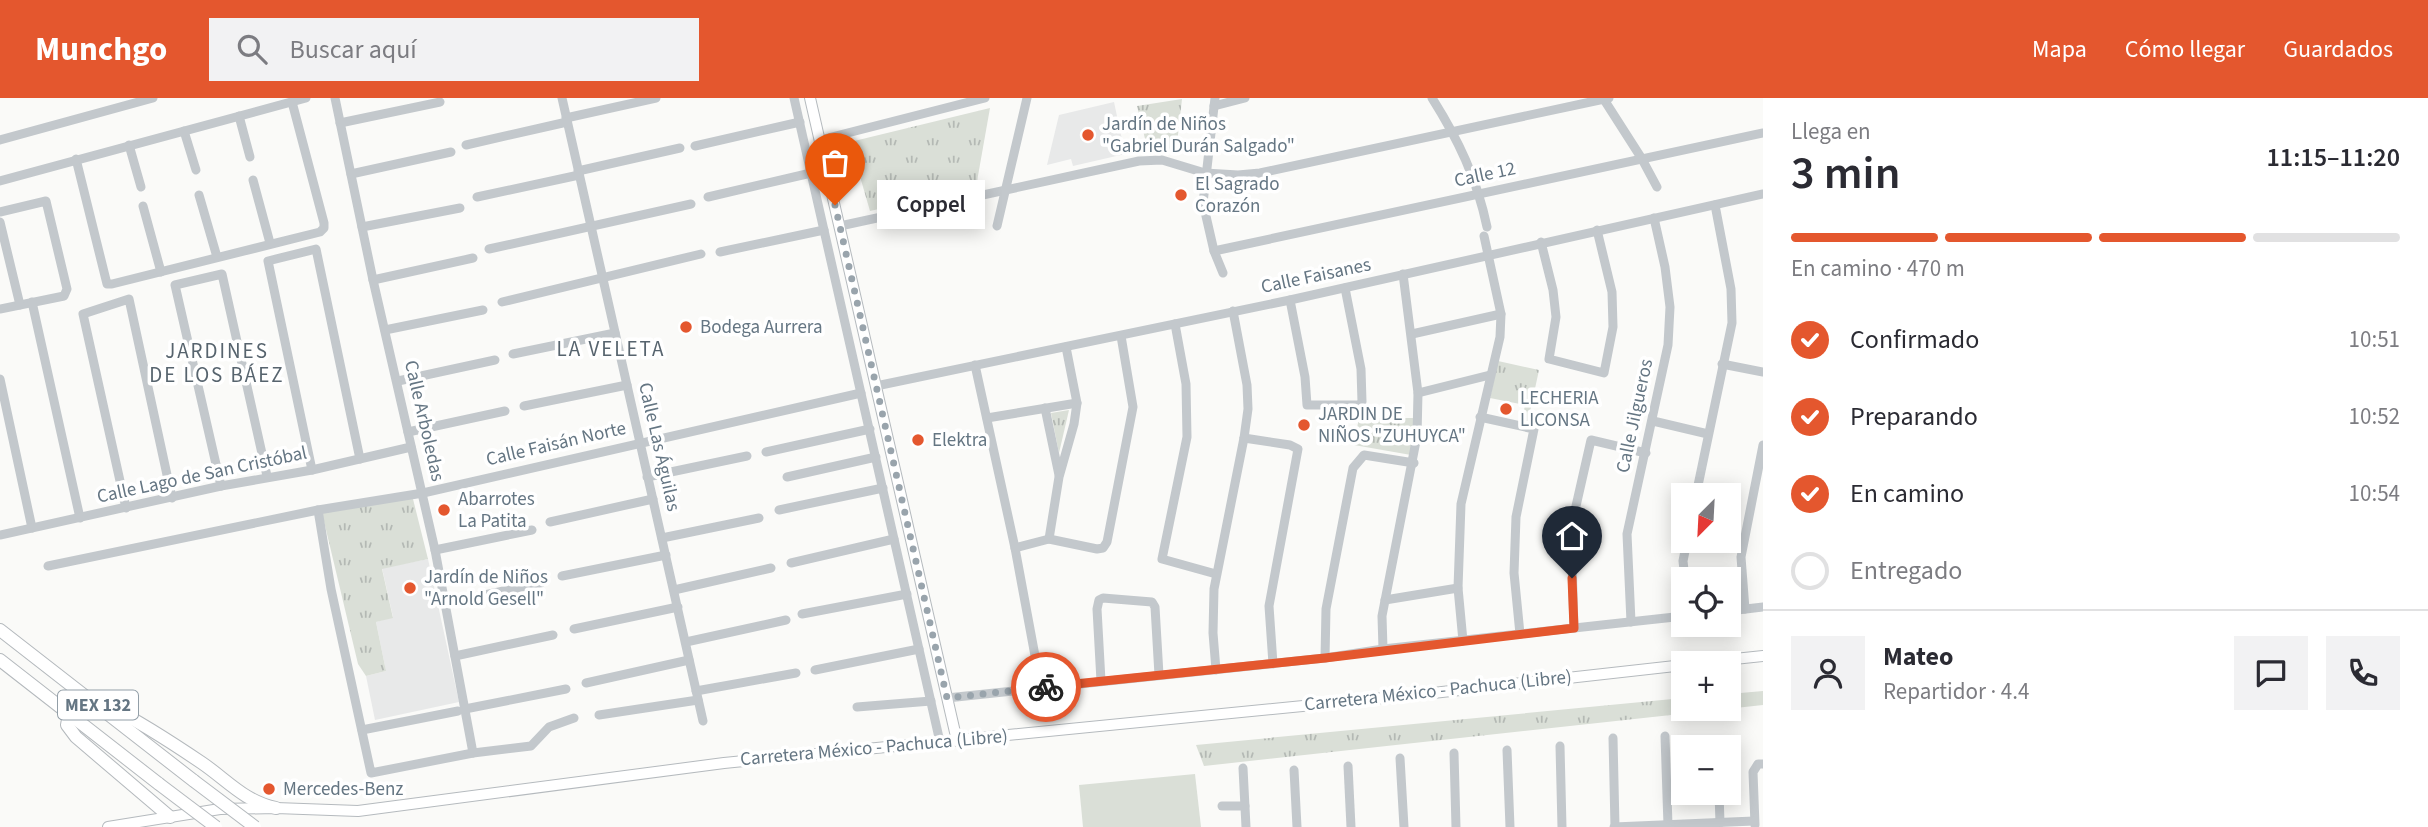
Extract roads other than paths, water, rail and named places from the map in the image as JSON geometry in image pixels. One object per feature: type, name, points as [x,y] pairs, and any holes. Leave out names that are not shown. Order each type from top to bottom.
[{"type":"highway","name":"MEX 132","points":[[0,630],[255,827]]},
{"type":"highway","name":"MEX 132","points":[[0,660],[216,827]]},
{"type":"highway","points":[[86,695],[149,728],[202,763],[244,797],[276,808]]},
{"type":"highway","points":[[68,714],[67,725],[83,744],[170,817]]},
{"type":"main road","points":[[810,98],[957,741]]},
{"type":"main road","points":[[1741,658],[1763,656]]},
{"type":"main road","name":"Carretera México - Pachuca (Libre)","points":[[108,827],[220,809],[358,811],[724,762],[957,741],[1671,666]]},
{"type":"street","points":[[0,140],[153,98]]},
{"type":"street","points":[[0,181],[306,98]]},
{"type":"street","name":"Calle Arboledas","points":[[335,98],[373,280],[423,493],[446,603],[461,710],[473,753]]},
{"type":"street","name":"Calle Las Águilas","points":[[562,98],[703,721]]},
{"type":"street","points":[[466,145],[656,98]]},
{"type":"street","points":[[794,98],[940,742]]},
{"type":"street","points":[[820,140],[985,98]]},
{"type":"street","points":[[996,226],[1027,98]]},
{"type":"street","points":[[1223,273],[1214,251],[1203,203],[1205,173],[1214,102],[1245,98]]},
{"type":"street","points":[[1432,98],[1452,131],[1480,194],[1487,254],[1501,314],[1500,337],[1461,504],[1458,588],[1463,641]]},
{"type":"street","points":[[839,226],[1139,160],[1162,160],[1205,173],[1260,173],[1605,98],[1657,187]]},
{"type":"street","points":[[76,159],[107,284],[112,285],[320,232],[324,228],[292,102]]},
{"type":"street","points":[[340,123],[440,102]]},
{"type":"street","points":[[239,116],[250,157]]},
{"type":"street","points":[[695,146],[800,122]]},
{"type":"street","points":[[184,131],[196,170]]},
{"type":"street","name":"Calle 12","points":[[1214,251],[1763,133]]},
{"type":"street","points":[[129,145],[141,187]]},
{"type":"street","points":[[477,197],[680,148]]},
{"type":"street","points":[[351,174],[451,152]]},
{"type":"street","points":[[708,197],[811,173]]},
{"type":"street","points":[[253,180],[270,243]]},
{"type":"street","name":"Calle Faisanes","points":[[876,386],[1290,300],[1763,194]]},
{"type":"street","points":[[199,195],[218,257]]},
{"type":"street","points":[[0,212],[46,201],[67,293],[64,296],[0,309]]},
{"type":"street","points":[[489,248],[691,204]]},
{"type":"street","points":[[1698,483],[1732,323],[1731,289],[1715,205]]},
{"type":"street","points":[[143,206],[161,272]]},
{"type":"street","points":[[362,227],[460,208]]},
{"type":"street","name":"Calle Jilgueros","points":[[1631,622],[1627,534],[1668,345],[1670,307],[1665,267],[1654,218]]},
{"type":"street","points":[[0,222],[5,260],[20,305]]},
{"type":"street","points":[[720,252],[824,230]]},
{"type":"street","points":[[1541,242],[1553,290],[1556,317],[1549,359],[1604,373],[1613,327],[1612,292],[1597,230]]},
{"type":"street","points":[[313,470],[268,261],[316,250],[360,459]]},
{"type":"street","points":[[502,302],[701,254]]},
{"type":"street","points":[[373,280],[473,258]]},
{"type":"street","points":[[221,486],[175,285],[222,274],[267,476]]},
{"type":"street","points":[[1383,649],[1382,616],[1418,436],[1418,393],[1403,274]]},
{"type":"street","points":[[1290,300],[1305,377],[1307,405],[1359,405],[1362,402],[1361,369],[1345,288]]},
{"type":"street","points":[[126,508],[83,314],[129,299],[172,498]]},
{"type":"street","points":[[32,302],[80,518]]},
{"type":"street","points":[[385,330],[483,310]]},
{"type":"street","points":[[1216,670],[1213,613],[1216,574],[1248,408],[1247,385],[1233,311]]},
{"type":"street","points":[[1412,334],[1501,314]]},
{"type":"street","points":[[1175,324],[1186,384],[1187,437],[1162,559],[1216,574]]},
{"type":"street","points":[[513,354],[615,333]]},
{"type":"street","points":[[1014,548],[1049,539],[1097,549],[1103,548],[1107,542],[1133,407],[1121,336]]},
{"type":"street","points":[[1049,539],[1059,477],[1074,424],[1077,402],[1066,347]]},
{"type":"street","points":[[398,380],[495,360]]},
{"type":"street","points":[[1722,364],[1763,372]]},
{"type":"street","points":[[975,365],[1041,688]]},
{"type":"street","points":[[1418,393],[1490,375]]},
{"type":"street","points":[[0,379],[32,528]]},
{"type":"street","points":[[524,406],[627,385]]},
{"type":"street","name":"Calle Faisán Norte","points":[[48,566],[318,510],[423,493],[862,393]]},
{"type":"street","points":[[987,418],[1077,402]]},
{"type":"street","points":[[1045,408],[1059,477]]},
{"type":"street","points":[[408,432],[505,411]]},
{"type":"street","points":[[1480,417],[1534,429],[1516,517],[1514,573],[1520,634]]},
{"type":"street","points":[[1653,421],[1708,433]]},
{"type":"street","points":[[766,452],[870,429]]},
{"type":"street","points":[[1244,438],[1290,444],[1298,449],[1269,606],[1273,664]]},
{"type":"street","points":[[1574,628],[1571,528],[1591,440],[1646,453]]},
{"type":"street","points":[[1745,609],[1741,557],[1763,445]]},
{"type":"street","name":"Calle Lago de San Cristóbal","points":[[0,536],[267,476],[313,470],[411,447]]},
{"type":"street","points":[[648,477],[747,456]]},
{"type":"street","points":[[1325,658],[1326,609],[1353,468],[1364,456],[1414,463]]},
{"type":"street","points":[[788,477],[876,457]]},
{"type":"street","points":[[779,510],[883,488]]},
{"type":"street","points":[[550,522],[653,499]]},
{"type":"street","points":[[318,510],[331,589],[371,773],[473,753],[531,746],[549,727],[574,718]]},
{"type":"street","points":[[662,538],[759,518]]},
{"type":"street","points":[[435,550],[532,530]]},
{"type":"street","points":[[792,563],[894,539]]},
{"type":"street","points":[[562,576],[666,555]]},
{"type":"street","points":[[674,590],[771,568]]},
{"type":"street","points":[[446,603],[541,583]]},
{"type":"street","points":[[1385,600],[1458,588]]},
{"type":"street","points":[[802,614],[907,594]]},
{"type":"street","points":[[1101,681],[1097,610],[1099,600],[1103,598],[1152,602],[1155,607],[1159,676]]},
{"type":"street","points":[[575,629],[678,607]]},
{"type":"street","points":[[1741,610],[1763,607]]},
{"type":"street","points":[[947,698],[1273,664],[1383,649],[1671,617]]},
{"type":"street","points":[[686,642],[786,621]]},
{"type":"street","points":[[455,656],[553,635]]},
{"type":"street","points":[[816,670],[919,649]]},
{"type":"street","points":[[586,683],[690,660]]},
{"type":"street","points":[[598,715],[796,673]]},
{"type":"street","points":[[362,730],[566,689]]},
{"type":"street","points":[[857,707],[931,701]]},
{"type":"street","points":[[1665,736],[1668,825]]},
{"type":"street","points":[[1613,738],[1614,827],[1755,824],[1753,772],[1759,766]]},
{"type":"street","points":[[1560,746],[1562,827]]},
{"type":"street","points":[[1507,750],[1510,827]]},
{"type":"street","points":[[1454,753],[1455,827]]},
{"type":"street","points":[[1399,758],[1404,827]]},
{"type":"street","points":[[1348,766],[1351,827]]},
{"type":"street","points":[[1243,768],[1245,827]]},
{"type":"street","points":[[1294,769],[1297,827]]},
{"type":"street","points":[[1719,805],[1720,823]]},
{"type":"street","points":[[1222,806],[1245,806]]},
{"type":"place","name":"Jardín de Niños \"Gabriel Durán Salgado\"","points":[[1088,135]]},
{"type":"place","name":"El Sagrado Corazón","points":[[1181,195]]},
{"type":"place","name":"Coppel","points":[[835,205]]},
{"type":"place","name":"Bodega Aurrera","points":[[686,327]]},
{"type":"place","name":"LECHERIA LICONSA","points":[[1506,409]]},
{"type":"place","name":"JARDIN DE NIÑOS \"ZUHUYCA\"","points":[[1304,425]]},
{"type":"place","name":"Elektra","points":[[918,440]]},
{"type":"place","name":"Abarrotes La Patita","points":[[444,510]]},
{"type":"place","name":"Jardín de Niños \"Arnold Gesell\"","points":[[410,588]]},
{"type":"place","name":"Mercedes-Benz","points":[[269,789]]},
{"type":"district","name":"LA VELETA","points":[[611,349]]},
{"type":"district","name":"JARDINES DE LOS BÁEZ","points":[[217,363]]}]
